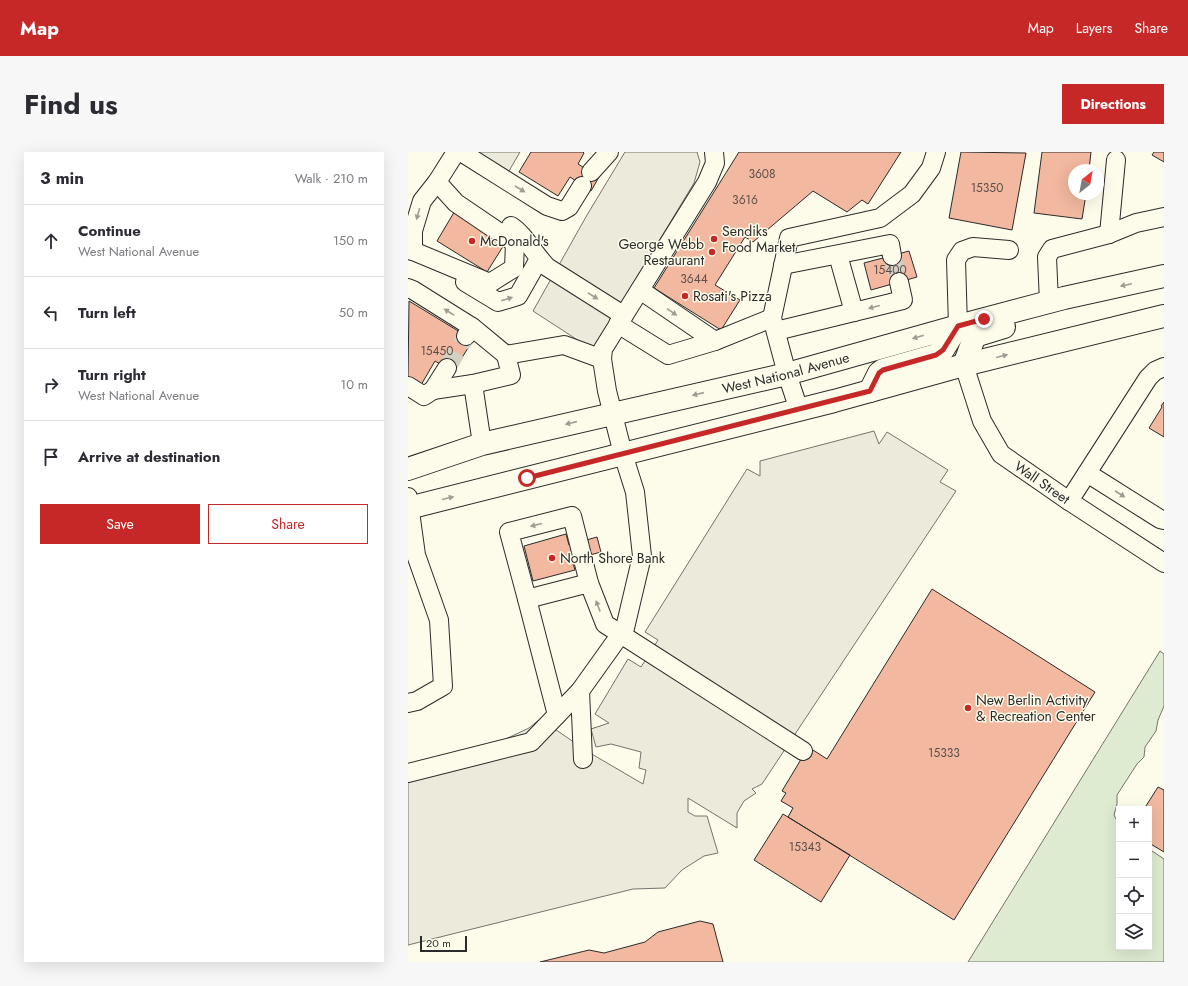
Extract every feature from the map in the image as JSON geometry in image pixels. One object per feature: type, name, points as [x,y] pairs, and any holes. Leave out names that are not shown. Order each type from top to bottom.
[{"type":"main road","name":"West National Avenue","points":[[408,469],[482,444],[787,374],[1049,302],[1164,276]]},
{"type":"main road","points":[[964,365],[974,338],[978,335],[1041,316],[1046,313],[1049,302]]},
{"type":"main road","points":[[409,504],[623,454],[799,410],[964,365],[1164,316]]},
{"type":"main road","points":[[958,326],[964,365]]},
{"type":"main road","points":[[870,391],[879,373],[883,370],[936,355],[943,350],[958,326]]},
{"type":"street","points":[[410,250],[413,231],[422,201],[437,182],[456,152]]},
{"type":"street","points":[[461,152],[548,206],[562,211],[569,206],[587,179],[609,152]]},
{"type":"street","points":[[408,773],[531,742],[580,691],[625,628],[642,556],[635,492],[623,454],[613,414],[602,359],[603,349],[707,182],[715,163],[714,152]]},
{"type":"street","points":[[799,410],[787,374],[774,324],[782,265],[789,238],[880,218],[912,194],[931,168],[936,152]]},
{"type":"street","points":[[1109,234],[1116,160]]},
{"type":"street","points":[[437,182],[516,230],[547,267],[668,355],[774,324],[854,312],[903,300],[900,285]]},
{"type":"street","points":[[410,250],[490,283],[506,285],[514,281],[515,243],[456,203],[437,182]]},
{"type":"street","points":[[1049,302],[1047,257],[1052,250],[1109,234],[1136,223],[1164,217]]},
{"type":"street","points":[[782,265],[890,244],[892,253]]},
{"type":"street","points":[[958,326],[956,260],[962,251],[972,247],[1009,250]]},
{"type":"street","points":[[410,250],[498,302],[518,296],[539,259]]},
{"type":"street","points":[[838,255],[854,312]]},
{"type":"street","points":[[408,288],[506,355],[564,345],[602,359]]},
{"type":"street","points":[[640,290],[715,341]]},
{"type":"street","points":[[433,390],[473,384],[511,375],[506,355]]},
{"type":"street","name":"Wall Street","points":[[964,365],[982,421],[1001,454],[1069,501],[1164,563]]},
{"type":"street","points":[[1069,501],[1140,388],[1155,371],[1164,367]]},
{"type":"street","points":[[408,386],[424,396],[433,390],[447,368]]},
{"type":"street","points":[[473,384],[482,444]]},
{"type":"street","points":[[1087,473],[1160,519],[1164,520]]},
{"type":"street","points":[[408,703],[417,701],[443,686],[439,620],[412,556],[409,504]]},
{"type":"street","points":[[557,714],[509,532],[572,516],[589,584],[605,624],[803,750]]},
{"type":"street","points":[[527,599],[589,584]]},
{"type":"street","points":[[580,691],[583,759]]},
{"type":"green space","points":[[1160,651],[1164,654],[1164,706],[1158,720],[1156,731],[1145,747],[1144,757],[1137,764],[1117,795],[1117,804],[1114,815],[1116,819],[1116,950],[1152,950],[1152,851],[1164,859],[1164,962],[968,962]]},
{"type":"shaded area","points":[[478,152],[520,152],[509,171]]},
{"type":"shaded area","points":[[625,152],[697,152],[700,162],[694,183],[593,350],[533,311],[587,215]]},
{"type":"shaded area","points":[[874,431],[879,444],[887,432],[948,470],[940,482],[956,491],[762,784],[752,789],[756,793],[744,801],[737,813],[737,828],[688,798],[688,812],[695,816],[707,816],[718,853],[704,856],[682,870],[665,888],[633,889],[408,945],[408,769],[478,752],[529,728],[540,719],[590,753],[643,784],[646,770],[639,768],[641,752],[611,744],[596,747],[591,729],[609,723],[595,714],[628,659],[641,667],[658,640],[645,632],[747,469],[760,476],[760,461]]},
{"type":"building","points":[[531,152],[583,152],[584,153],[578,164],[599,177],[591,191],[570,177],[558,196],[519,172]]},
{"type":"building","name":"Sendiks Food Market","points":[[739,152],[901,152],[868,204],[862,200],[847,212],[813,191],[753,242],[745,237],[715,285],[740,300],[721,330],[654,288]]},
{"type":"building","points":[[961,152],[1026,153],[1012,230],[949,218]]},
{"type":"building","points":[[1042,152],[1091,152],[1090,164],[1068,164],[1068,200],[1085,200],[1082,219],[1034,213]]},
{"type":"building","points":[[1154,152],[1164,152],[1164,162],[1152,155]]},
{"type":"building","name":"McDonald's","points":[[456,209],[507,240],[487,272],[437,241]]},
{"type":"building","points":[[909,251],[917,277],[871,290],[864,263]]},
{"type":"building","points":[[409,301],[473,340],[453,372],[435,361],[421,385],[408,377]]},
{"type":"building","points":[[1164,402],[1164,437],[1149,428]]},
{"type":"building","name":"North Shore Bank","points":[[566,534],[569,545],[597,537],[601,552],[572,560],[575,570],[533,581],[524,546]]},
{"type":"building","points":[[932,589],[1095,692],[954,920],[788,817],[793,808],[781,801],[786,793],[782,791],[803,756],[808,759],[813,750],[827,759]]},
{"type":"building","points":[[1158,787],[1164,790],[1164,852],[1152,845],[1152,806],[1146,806]]},
{"type":"building","points":[[783,814],[850,855],[821,902],[754,860]]},
{"type":"building","points":[[700,921],[713,924],[723,962],[540,962],[589,950],[604,953],[645,942],[658,932]]},
{"type":"tunnel","points":[[892,256],[899,282]]},
{"type":"tunnel","points":[[447,368],[466,336]]},
{"type":"place","name":"Sendiks Food Market","points":[[714,239]]},
{"type":"place","name":"McDonald's","points":[[472,241]]},
{"type":"place","name":"George Webb Restaurant","points":[[712,252]]},
{"type":"place","name":"Rosati's Pizza","points":[[685,296]]},
{"type":"place","name":"North Shore Bank","points":[[552,558]]},
{"type":"place","name":"New Berlin Activity & Recreation Center","points":[[968,708]]},
{"type":"route","points":[[527,478],[870,391],[879,373],[883,370],[936,355],[943,350],[958,326],[984,319]]}]
